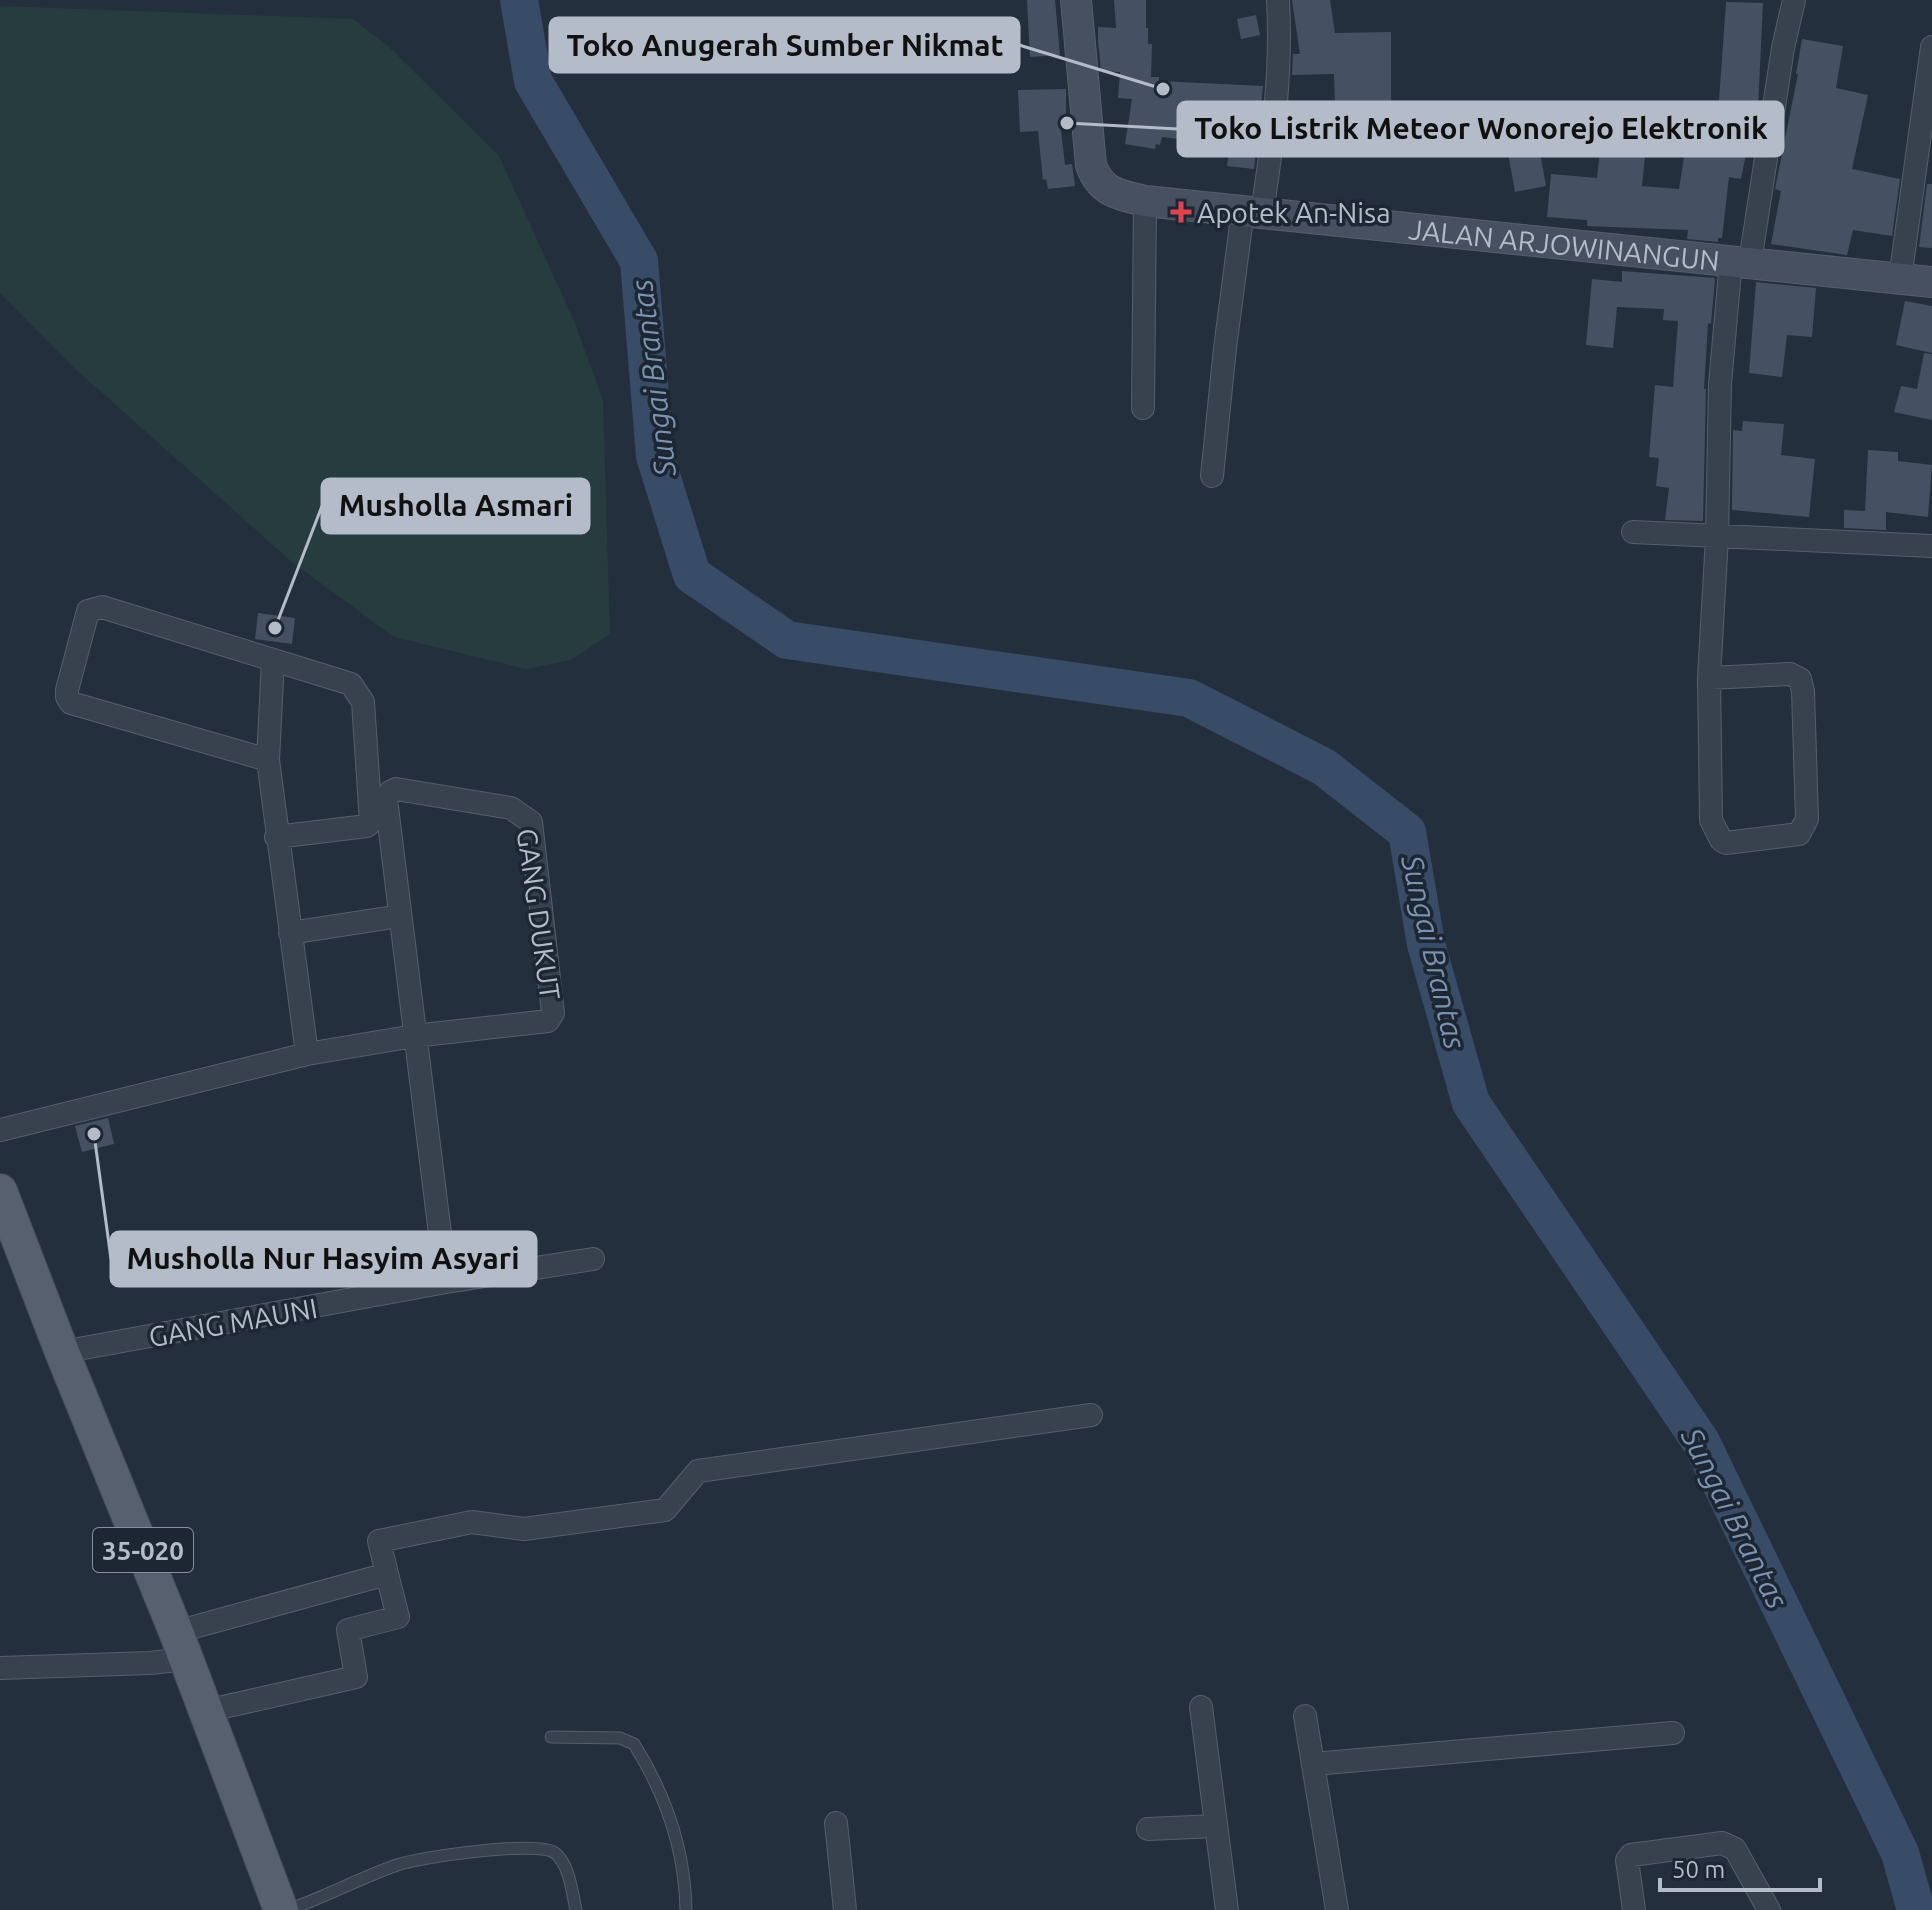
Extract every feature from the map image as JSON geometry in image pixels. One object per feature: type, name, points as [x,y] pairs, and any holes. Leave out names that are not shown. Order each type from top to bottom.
[{"type":"main road","name":"JALAN ARJOWINANGUN","points":[[1076,0],[1087,126],[1095,176],[1110,192],[1145,201],[1932,282]]},
{"type":"main road","name":"35-020","points":[[0,1191],[181,1645],[281,1910]]},
{"type":"street","points":[[1212,476],[1225,348],[1253,211],[1272,144],[1280,30],[1278,0]]},
{"type":"street","points":[[1709,678],[1790,674],[1800,679],[1807,819],[1799,834],[1726,843],[1718,836],[1711,820],[1709,678],[1717,537],[1720,384],[1741,261],[1794,0]]},
{"type":"street","points":[[1900,279],[1932,47]]},
{"type":"street","points":[[1143,408],[1145,201]]},
{"type":"street","points":[[1633,532],[1932,546]]},
{"type":"street","points":[[268,760],[71,703],[67,690],[88,611],[102,607],[351,684],[359,692],[363,702],[371,822],[367,826],[276,837]]},
{"type":"street","points":[[273,660],[268,760],[307,1054]]},
{"type":"street","name":"GANG DUKUT","points":[[396,789],[511,808],[531,822],[553,1013],[548,1021],[540,1023],[414,1036],[386,799],[396,789]]},
{"type":"street","points":[[290,933],[387,918]]},
{"type":"street","points":[[0,1130],[307,1054],[414,1036],[446,1282]]},
{"type":"street","name":"GANG MAUNI","points":[[62,1352],[446,1282],[593,1259]]},
{"type":"street","points":[[206,1711],[356,1677],[348,1630],[398,1617],[379,1541],[472,1522],[524,1529],[665,1510],[698,1471],[1091,1415]]},
{"type":"street","points":[[0,1668],[150,1663],[181,1645],[387,1574]]},
{"type":"street","points":[[1201,1707],[1227,1910]]},
{"type":"street","points":[[1305,1716],[1337,1910]]},
{"type":"street","points":[[1313,1764],[1673,1733]]},
{"type":"street","points":[[836,1823],[845,1910]]},
{"type":"street","points":[[1148,1829],[1216,1826]]},
{"type":"street","points":[[1634,1910],[1627,1860],[1631,1855],[1722,1843],[1735,1849],[1769,1910]]},
{"type":"lane","points":[[551,1737],[620,1738],[634,1744],[665,1799],[678,1838],[686,1910]]},
{"type":"lane","points":[[288,1910],[400,1864],[488,1850],[540,1848],[557,1855],[564,1865],[576,1910]]},
{"type":"green space","points":[[0,6],[353,19],[388,46],[499,156],[574,321],[603,400],[610,634],[571,660],[526,669],[394,637],[292,562],[71,365],[0,293]]},
{"type":"building","points":[[1027,0],[1055,0],[1060,55],[1030,57]]},
{"type":"building","points":[[1114,0],[1146,0],[1148,44],[1152,44],[1151,77],[1159,77],[1159,81],[1263,86],[1254,169],[1227,166],[1230,145],[1162,137],[1155,149],[1125,144],[1132,99],[1118,98],[1120,72],[1101,71],[1098,40],[1098,27],[1116,28]]},
{"type":"building","points":[[1292,0],[1330,0],[1335,33],[1391,32],[1391,123],[1360,124],[1360,136],[1336,137],[1334,74],[1292,75],[1293,54],[1300,54]]},
{"type":"building","points":[[1726,2],[1763,3],[1758,108],[1755,108],[1741,179],[1729,177],[1722,238],[1718,238],[1718,242],[1687,239],[1688,230],[1587,226],[1587,220],[1547,217],[1551,174],[1597,178],[1601,141],[1646,146],[1642,186],[1679,189],[1689,125],[1717,129]]},
{"type":"building","points":[[1256,15],[1260,35],[1241,39],[1237,19]]},
{"type":"building","points":[[1802,39],[1843,46],[1836,88],[1868,95],[1852,169],[1900,179],[1892,236],[1853,230],[1847,255],[1771,244],[1781,191],[1775,189]]},
{"type":"building","points":[[1066,89],[1066,130],[1061,130],[1065,165],[1072,164],[1075,186],[1048,189],[1046,179],[1043,180],[1038,131],[1020,132],[1018,90]]},
{"type":"building","points":[[1539,147],[1546,186],[1515,192],[1508,153]]},
{"type":"building","points":[[1927,184],[1932,184],[1932,248],[1919,247]]},
{"type":"building","points":[[1622,271],[1715,278],[1711,324],[1708,323],[1704,389],[1703,521],[1665,520],[1669,488],[1656,486],[1659,458],[1649,457],[1655,385],[1673,387],[1678,321],[1663,320],[1664,309],[1617,307],[1613,348],[1586,345],[1592,279],[1622,282]]},
{"type":"building","points":[[1756,282],[1816,288],[1812,337],[1787,335],[1782,377],[1749,373]]},
{"type":"building","points":[[1905,301],[1932,306],[1932,353],[1896,345]]},
{"type":"building","points":[[1924,353],[1932,354],[1932,420],[1894,412],[1901,386],[1917,389]]},
{"type":"building","points":[[1743,421],[1784,424],[1781,455],[1815,459],[1809,517],[1732,510],[1733,430],[1742,431]]},
{"type":"building","points":[[1868,450],[1898,452],[1898,461],[1932,465],[1928,517],[1886,512],[1886,530],[1844,528],[1844,510],[1865,511]]},
{"type":"building","points":[[258,613],[295,618],[292,644],[255,639]]},
{"type":"building","points":[[108,1118],[114,1144],[82,1152],[75,1126]]},
{"type":"waterway","name":"Sungai Brantas","points":[[519,0],[533,81],[639,261],[655,456],[692,575],[787,640],[1189,698],[1324,767],[1407,832],[1426,944],[1471,1103],[1701,1442],[1900,1853],[1916,1910]]},
{"type":"place","name":"Toko Anugerah Sumber Nikmat","points":[[1163,89]]},
{"type":"place","name":"Toko Listrik Meteor Wonorejo Elektronik","points":[[1067,123]]},
{"type":"place","name":"Apotek An-Nisa","points":[[1181,212]]},
{"type":"place","name":"Musholla Asmari","points":[[275,628]]},
{"type":"place","name":"Musholla Nur Hasyim Asyari","points":[[94,1134]]}]
